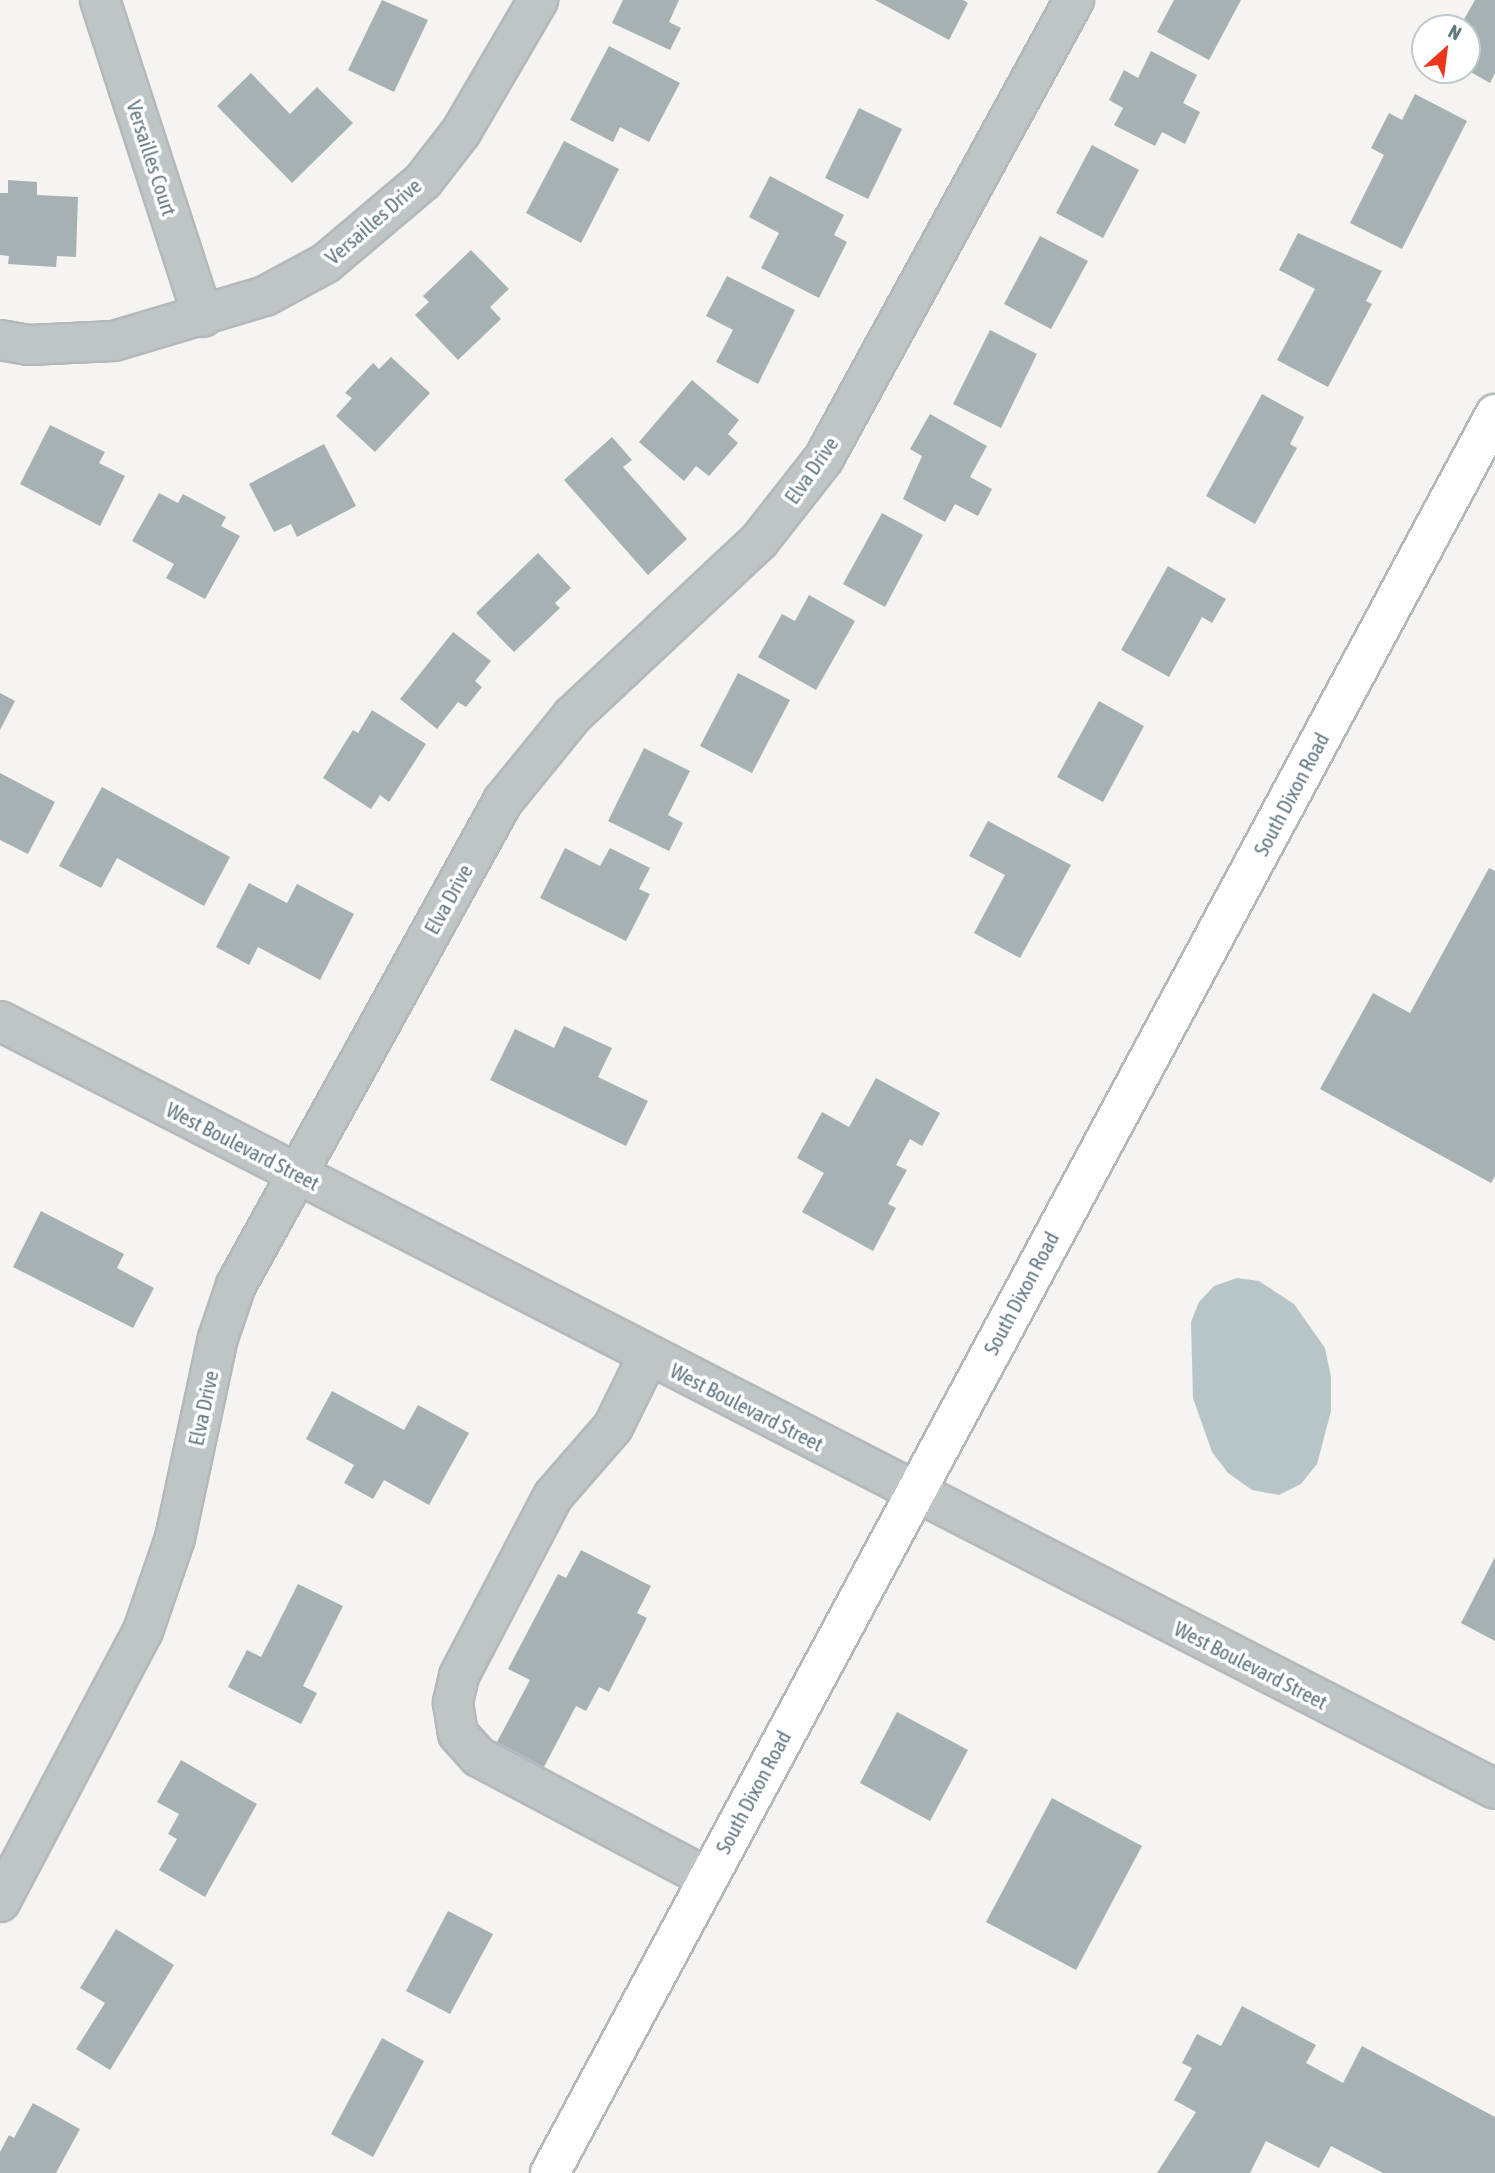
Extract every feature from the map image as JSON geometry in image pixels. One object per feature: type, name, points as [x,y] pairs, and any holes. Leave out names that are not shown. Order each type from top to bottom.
[{"type":"main road","name":"South Dixon Road","points":[[550,2173],[1495,414]]},
{"type":"street","name":"Versailles Court","points":[[100,0],[203,317]]},
{"type":"street","name":"Versailles Drive","points":[[0,340],[29,345],[114,341],[203,317],[265,296],[326,264],[422,181],[461,132],[538,0]]},
{"type":"street","name":"Elva Drive","points":[[0,1902],[143,1631],[175,1538],[222,1328],[236,1285],[295,1173],[503,801],[572,716],[759,541],[824,458],[1074,0]]},
{"type":"street","name":"West Boulevard Street","points":[[0,1021],[914,1493],[1495,1789]]},
{"type":"street","points":[[648,1356],[613,1427],[552,1496],[459,1676],[453,1703],[458,1734],[479,1757],[708,1878]]},
{"type":"shaded area","points":[[1237,1278],[1259,1281],[1294,1304],[1325,1348],[1331,1377],[1331,1411],[1317,1464],[1301,1484],[1279,1495],[1252,1490],[1228,1473],[1212,1452],[1193,1398],[1191,1322],[1199,1302],[1214,1286]]},
{"type":"building","points":[[382,0],[428,20],[394,92],[348,70]]},
{"type":"building","points":[[623,0],[679,0],[669,22],[681,28],[670,50],[612,23]]},
{"type":"building","points":[[875,0],[963,0],[968,3],[949,40]]},
{"type":"building","points":[[1174,0],[1241,0],[1209,60],[1157,32]]},
{"type":"building","points":[[1475,0],[1495,0],[1495,73],[1490,83],[1481,78],[1481,14],[1467,14]]},
{"type":"building","points":[[609,46],[680,83],[649,142],[620,127],[613,142],[570,120]]},
{"type":"building","points":[[1151,51],[1197,75],[1183,103],[1200,112],[1185,144],[1162,132],[1155,146],[1114,125],[1123,108],[1109,100],[1124,70],[1138,78]]},
{"type":"building","points":[[251,73],[290,114],[317,87],[353,123],[292,183],[217,106]]},
{"type":"building","points":[[1415,94],[1467,121],[1402,249],[1350,223],[1384,155],[1371,148],[1389,113],[1402,120]]},
{"type":"building","points":[[859,108],[902,129],[868,199],[825,178]]},
{"type":"building","points":[[564,141],[619,169],[581,243],[526,213]]},
{"type":"building","points":[[1092,145],[1139,170],[1103,238],[1056,213]]},
{"type":"building","points":[[770,176],[844,215],[834,235],[847,242],[819,298],[761,268],[779,233],[749,217]]},
{"type":"building","points":[[8,180],[37,182],[37,195],[78,197],[76,257],[57,256],[56,267],[8,264],[9,256],[0,255],[0,193],[8,193]]},
{"type":"building","points":[[1298,233],[1382,271],[1366,301],[1372,304],[1328,387],[1277,360],[1315,289],[1279,270]]},
{"type":"building","points":[[1040,236],[1088,261],[1051,329],[1004,304]]},
{"type":"building","points":[[471,250],[509,289],[490,307],[501,319],[458,360],[415,315],[429,302],[423,296]]},
{"type":"building","points":[[727,276],[795,310],[758,384],[716,362],[733,330],[706,316]]},
{"type":"building","points":[[990,330],[1037,354],[1001,428],[953,404]]},
{"type":"building","points":[[391,357],[430,393],[375,452],[336,416],[352,398],[345,393],[373,363],[379,369]]},
{"type":"building","points":[[692,380],[739,420],[728,434],[738,443],[709,476],[696,466],[684,481],[639,442]]},
{"type":"building","points":[[1262,394],[1304,417],[1290,444],[1297,448],[1255,524],[1206,496]]},
{"type":"building","points":[[930,414],[987,446],[970,477],[992,489],[978,516],[955,504],[945,522],[903,499],[922,456],[910,449]]},
{"type":"building","points":[[50,425],[105,452],[99,463],[125,476],[100,526],[20,484]]},
{"type":"building","points":[[612,437],[632,460],[623,467],[687,539],[648,575],[564,480]]},
{"type":"building","points":[[324,444],[356,506],[297,537],[291,524],[274,532],[249,484]]},
{"type":"building","points":[[159,493],[178,503],[183,494],[226,517],[221,526],[240,536],[205,599],[166,578],[174,564],[132,541]]},
{"type":"building","points":[[882,513],[923,535],[885,607],[843,584]]},
{"type":"building","points":[[538,553],[571,588],[555,603],[560,608],[514,652],[476,613]]},
{"type":"building","points":[[1168,566],[1226,599],[1212,623],[1202,617],[1169,677],[1121,650]]},
{"type":"building","points":[[809,595],[855,621],[816,690],[758,657],[782,614],[795,621]]},
{"type":"building","points":[[453,632],[491,661],[475,681],[482,687],[466,707],[458,702],[437,729],[400,699]]},
{"type":"building","points":[[738,673],[790,700],[752,773],[700,746]]},
{"type":"building","points":[[0,693],[15,701],[0,730]]},
{"type":"building","points":[[1099,701],[1144,726],[1103,802],[1057,777]]},
{"type":"building","points":[[372,710],[426,744],[389,802],[380,795],[371,809],[323,778],[353,730],[358,733]]},
{"type":"building","points":[[644,748],[690,771],[668,815],[683,823],[669,851],[608,821]]},
{"type":"building","points":[[0,773],[55,802],[28,854],[0,840]]},
{"type":"building","points":[[102,787],[230,857],[204,906],[117,858],[101,888],[59,866]]},
{"type":"building","points":[[988,821],[1071,865],[1020,958],[974,933],[1005,875],[969,856]]},
{"type":"building","points":[[565,848],[600,866],[610,848],[650,868],[639,889],[650,894],[626,941],[540,898]]},
{"type":"building","points":[[1489,868],[1495,871],[1495,1176],[1491,1183],[1320,1089],[1373,993],[1410,1013]]},
{"type":"building","points":[[249,883],[287,903],[297,884],[354,914],[320,980],[258,947],[249,965],[216,947]]},
{"type":"building","points":[[564,1026],[612,1048],[598,1077],[648,1101],[626,1146],[490,1080],[515,1029],[554,1048]]},
{"type":"building","points":[[876,1078],[940,1113],[922,1146],[910,1139],[896,1165],[907,1170],[888,1204],[896,1208],[873,1251],[802,1212],[824,1173],[797,1158],[822,1112],[849,1127]]},
{"type":"building","points":[[41,1211],[124,1254],[117,1268],[154,1288],[133,1328],[13,1267]]},
{"type":"building","points":[[332,1391],[404,1430],[418,1405],[469,1433],[429,1505],[384,1480],[373,1499],[344,1483],[354,1465],[306,1439]]},
{"type":"building","points":[[581,1550],[651,1586],[637,1613],[647,1618],[609,1692],[599,1687],[586,1711],[576,1706],[544,1767],[497,1742],[530,1680],[508,1669],[558,1574],[566,1578]]},
{"type":"building","points":[[1495,1557],[1495,1641],[1461,1623]]},
{"type":"building","points":[[298,1584],[343,1606],[303,1686],[317,1693],[301,1724],[228,1687],[247,1650],[261,1657]]},
{"type":"building","points":[[897,1712],[968,1750],[930,1821],[860,1783]]},
{"type":"building","points":[[181,1760],[257,1804],[205,1897],[159,1870],[177,1839],[168,1834],[179,1814],[157,1802]]},
{"type":"building","points":[[1052,1798],[1142,1846],[1076,1970],[986,1922]]},
{"type":"building","points":[[448,1911],[493,1934],[450,2014],[406,1991]]},
{"type":"building","points":[[116,1929],[174,1965],[110,2070],[76,2049],[105,2003],[80,1988]]},
{"type":"building","points":[[1242,2006],[1316,2045],[1306,2063],[1343,2083],[1362,2046],[1495,2117],[1495,2173],[1383,2173],[1331,2146],[1319,2168],[1266,2141],[1250,2173],[1157,2173],[1196,2112],[1174,2100],[1192,2068],[1182,2063],[1197,2034],[1221,2046]]},
{"type":"building","points":[[382,2038],[424,2061],[373,2157],[331,2134]]},
{"type":"building","points":[[33,2103],[80,2129],[56,2173],[0,2173],[0,2152],[9,2135],[14,2138]]}]
